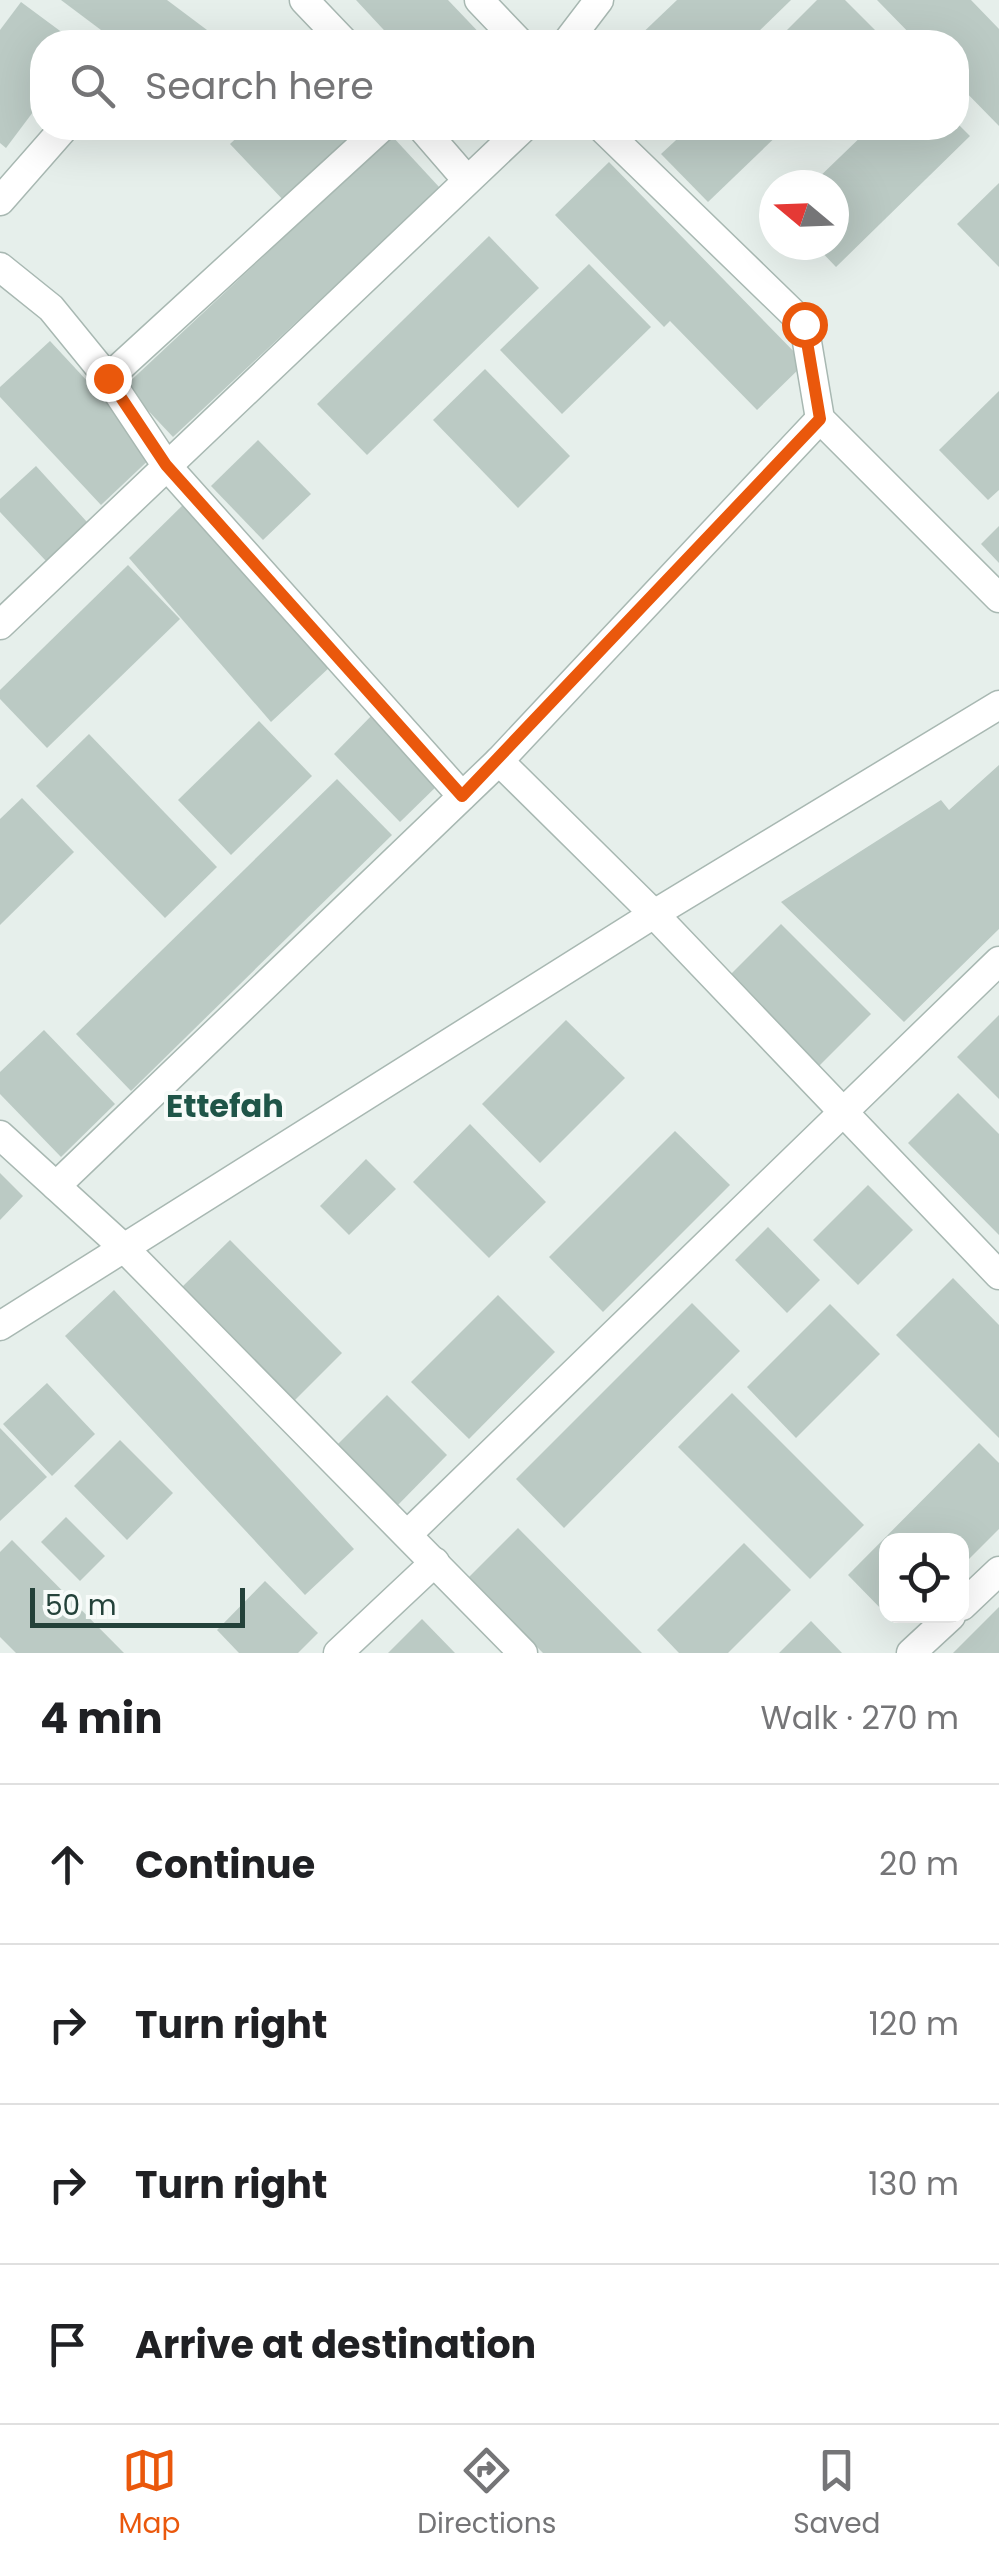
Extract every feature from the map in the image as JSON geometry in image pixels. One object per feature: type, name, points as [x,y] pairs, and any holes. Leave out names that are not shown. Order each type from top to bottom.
[{"type":"street","points":[[304,0],[333,30]]},
{"type":"street","points":[[478,0],[507,30]]},
{"type":"street","points":[[577,30],[599,0]]},
{"type":"street","points":[[0,201],[53,140]]},
{"type":"street","points":[[108,378],[367,140]]},
{"type":"street","points":[[432,140],[467,180]]},
{"type":"street","points":[[0,625],[511,140]]},
{"type":"street","points":[[614,140],[804,324],[820,419],[999,598]]},
{"type":"street","points":[[0,267],[51,308],[108,378],[166,465],[462,796]]},
{"type":"street","points":[[56,1186],[499,760],[820,419]]},
{"type":"street","points":[[0,1326],[654,914],[999,705]]},
{"type":"street","points":[[499,760],[654,914],[999,1275]]},
{"type":"street","points":[[408,1534],[999,961]]},
{"type":"street","points":[[0,1134],[125,1248],[523,1653]]},
{"type":"street","points":[[338,1653],[436,1562]]},
{"type":"street","points":[[969,1599],[999,1571]]},
{"type":"street","points":[[911,1653],[943,1623]]},
{"type":"building","points":[[61,0],[167,0],[207,30],[101,30]]},
{"type":"building","points":[[356,0],[448,0],[477,30],[384,30]]},
{"type":"building","points":[[677,0],[791,0],[760,30],[646,30]]},
{"type":"building","points":[[817,0],[845,0],[875,30],[787,30]]},
{"type":"building","points":[[877,0],[971,0],[999,29],[999,126],[969,95],[969,30],[906,30]]},
{"type":"building","points":[[21,2],[59,30],[30,30],[30,116],[6,148],[0,143],[0,30]]},
{"type":"building","points":[[234,140],[353,140],[286,203],[230,144]]},
{"type":"building","points":[[388,140],[396,140],[440,188],[173,437],[125,386]]},
{"type":"building","points":[[676,140],[773,140],[708,202],[661,154]]},
{"type":"building","points":[[858,140],[966,140],[849,254],[849,170],[827,170]]},
{"type":"building","points":[[609,162],[805,363],[757,410],[670,321],[664,327],[555,215]]},
{"type":"building","points":[[999,183],[999,267],[957,224]]},
{"type":"building","points":[[489,236],[539,288],[367,455],[317,404]]},
{"type":"building","points":[[589,264],[651,327],[562,414],[500,350]]},
{"type":"building","points":[[50,341],[155,454],[101,505],[0,397],[0,387]]},
{"type":"building","points":[[485,369],[570,456],[518,508],[433,420]]},
{"type":"building","points":[[999,391],[999,490],[988,500],[939,450]]},
{"type":"building","points":[[258,440],[311,494],[263,540],[211,486]]},
{"type":"building","points":[[36,466],[87,522],[46,561],[0,512],[0,499]]},
{"type":"building","points":[[189,499],[331,666],[271,722],[129,558]]},
{"type":"building","points":[[999,526],[999,563],[981,544]]},
{"type":"building","points":[[128,565],[180,619],[47,748],[0,699],[0,690]]},
{"type":"building","points":[[376,711],[443,780],[400,822],[334,754]]},
{"type":"building","points":[[259,721],[312,776],[231,855],[178,800]]},
{"type":"building","points":[[89,734],[217,867],[165,918],[36,786]]},
{"type":"building","points":[[999,765],[999,929],[904,1022],[781,902],[941,800],[949,810]]},
{"type":"building","points":[[337,779],[392,835],[131,1091],[76,1034]]},
{"type":"building","points":[[22,798],[74,852],[0,925],[0,819]]},
{"type":"building","points":[[781,924],[871,1014],[819,1066],[729,976]]},
{"type":"building","points":[[999,1015],[999,1099],[957,1057]]},
{"type":"building","points":[[566,1020],[625,1078],[540,1163],[482,1104]]},
{"type":"building","points":[[44,1030],[115,1104],[61,1157],[0,1094],[0,1072]]},
{"type":"building","points":[[958,1093],[999,1134],[999,1235],[908,1143]]},
{"type":"building","points":[[470,1124],[546,1202],[489,1258],[413,1182]]},
{"type":"building","points":[[675,1131],[730,1185],[603,1312],[549,1257]]},
{"type":"building","points":[[366,1159],[396,1189],[349,1235],[320,1206]]},
{"type":"building","points":[[0,1173],[23,1196],[0,1220]]},
{"type":"building","points":[[868,1185],[913,1230],[858,1285],[813,1240]]},
{"type":"building","points":[[768,1227],[820,1280],[787,1313],[735,1260]]},
{"type":"building","points":[[230,1240],[342,1353],[294,1401],[181,1288]]},
{"type":"building","points":[[953,1278],[999,1325],[999,1438],[896,1335]]},
{"type":"building","points":[[114,1290],[354,1549],[305,1595],[65,1336]]},
{"type":"building","points":[[498,1295],[555,1352],[469,1439],[411,1382]]},
{"type":"building","points":[[692,1303],[740,1351],[564,1528],[516,1479]]},
{"type":"building","points":[[830,1304],[880,1354],[796,1438],[747,1387]]},
{"type":"building","points":[[47,1383],[95,1434],[52,1476],[3,1424]]},
{"type":"building","points":[[732,1393],[864,1525],[810,1579],[678,1447]]},
{"type":"building","points":[[387,1395],[447,1455],[393,1510],[333,1449]]},
{"type":"building","points":[[0,1428],[47,1477],[0,1521]]},
{"type":"building","points":[[120,1440],[173,1493],[127,1540],[74,1486]]},
{"type":"building","points":[[979,1443],[999,1463],[999,1529],[969,1559],[969,1533],[890,1533]]},
{"type":"building","points":[[66,1517],[105,1556],[80,1581],[41,1542]]},
{"type":"building","points":[[518,1528],[642,1653],[543,1653],[468,1578]]},
{"type":"building","points":[[12,1540],[124,1653],[16,1653],[0,1637],[0,1552]]},
{"type":"building","points":[[744,1543],[791,1590],[728,1653],[679,1653],[657,1630]]},
{"type":"building","points":[[879,1544],[879,1607],[848,1575]]},
{"type":"building","points":[[265,1581],[318,1633],[298,1653],[239,1653],[217,1630]]},
{"type":"building","points":[[999,1607],[999,1653],[953,1653]]},
{"type":"building","points":[[422,1619],[455,1653],[388,1653]]},
{"type":"building","points":[[811,1621],[842,1653],[779,1653]]},
{"type":"district","name":"Ettefah","points":[[225,1106]]},
{"type":"route","points":[[108,378],[166,465],[462,796],[820,419],[804,324]]}]
